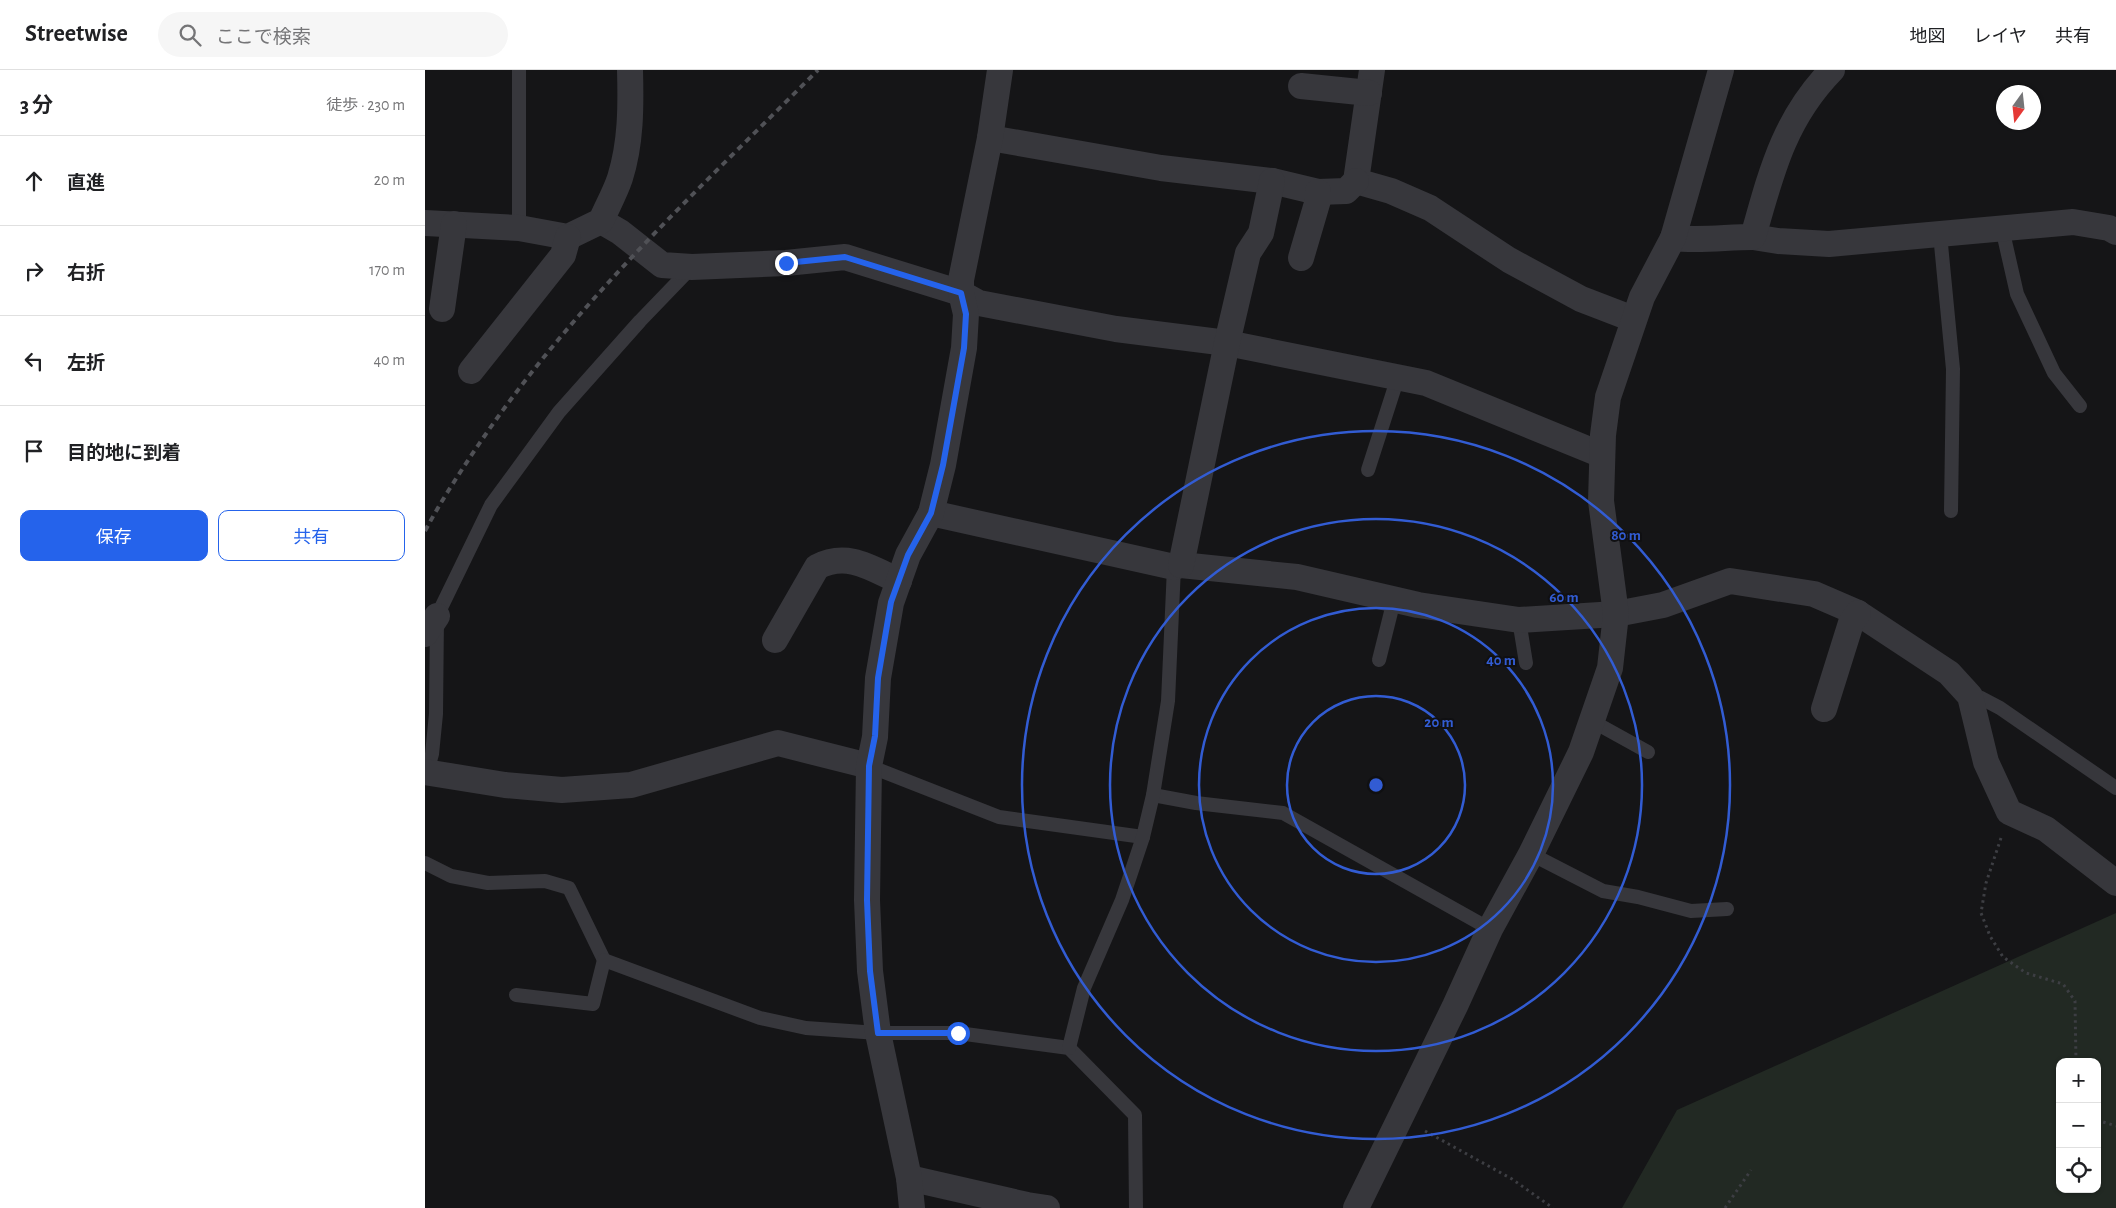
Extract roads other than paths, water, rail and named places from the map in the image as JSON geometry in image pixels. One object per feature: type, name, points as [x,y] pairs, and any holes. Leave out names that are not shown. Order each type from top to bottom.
[{"type":"street","points":[[425,223],[519,228],[568,237],[601,221],[620,178],[629,136],[630,70]]},
{"type":"street","points":[[912,1208],[909,1178],[878,1033],[870,971],[867,900],[869,766],[875,736],[878,678],[891,602],[908,555],[931,513],[943,465],[964,348],[966,314],[961,293],[961,280],[967,243],[990,138],[1000,70]]},
{"type":"street","points":[[1356,1208],[1401,1118],[1490,928],[1531,854],[1581,752],[1610,668],[1616,614],[1601,501],[1603,435],[1608,397],[1633,319],[1642,297],[1673,238],[1721,70]]},
{"type":"street","points":[[1753,237],[1767,184],[1788,129],[1815,87],[1832,70]]},
{"type":"street","points":[[990,138],[1161,168],[1272,181],[1318,192],[1346,191],[1356,181],[1370,81],[1301,86]]},
{"type":"street","points":[[1178,566],[1227,343],[1249,253],[1261,233],[1272,181]]},
{"type":"street","points":[[1356,181],[1391,192],[1430,208],[1509,260],[1581,299],[1633,319]]},
{"type":"street","points":[[1301,258],[1319,200],[1318,192]]},
{"type":"street","points":[[601,221],[620,232],[662,265],[692,267],[786,263],[845,257],[961,293],[979,303],[1117,329],[1227,343],[1426,383],[1602,455]]},
{"type":"street","points":[[1673,238],[1691,240],[1724,236],[1753,237],[1778,241],[1829,244],[2073,222],[2109,228],[2116,232]]},
{"type":"street","points":[[442,309],[454,224]]},
{"type":"street","points":[[471,371],[563,255],[568,237]]},
{"type":"street","points":[[931,513],[1178,566],[1297,577],[1418,606],[1519,620],[1616,614],[1663,605],[1730,581],[1814,594],[1858,614],[1949,673],[1970,696],[1986,762],[2009,812],[2046,829],[2116,883]]},
{"type":"street","points":[[775,640],[817,567],[827,562],[843,559],[863,564],[899,581]]},
{"type":"street","points":[[1824,709],[1851,623],[1858,614]]},
{"type":"street","points":[[426,774],[505,785],[562,790],[631,785],[777,743],[869,766]]},
{"type":"street","points":[[909,1178],[1047,1208]]},
{"type":"lane","points":[[519,70],[519,228]]},
{"type":"lane","points":[[2002,228],[2017,294],[2054,373],[2080,406]]},
{"type":"lane","points":[[1940,234],[1953,369],[1951,511]]},
{"type":"lane","points":[[426,774],[432,754],[435,714],[431,625],[491,505],[559,412],[640,321],[692,267]]},
{"type":"lane","points":[[1368,470],[1398,377]]},
{"type":"lane","points":[[1069,1048],[1084,988],[1122,900],[1143,837],[1153,794],[1168,701],[1178,566]]},
{"type":"lane","points":[[1379,660],[1394,600]]},
{"type":"lane","points":[[1519,620],[1526,663]]},
{"type":"lane","points":[[1970,696],[1981,698],[2000,708],[2116,788]]},
{"type":"lane","points":[[1592,720],[1648,752]]},
{"type":"lane","points":[[869,766],[999,818],[1143,837]]},
{"type":"lane","points":[[1153,794],[1196,803],[1283,813],[1490,928]]},
{"type":"lane","points":[[1531,854],[1603,891],[1638,897],[1691,911],[1727,909]]},
{"type":"lane","points":[[425,863],[451,876],[488,883],[545,881],[569,888],[604,960],[593,1004],[516,995]]},
{"type":"lane","points":[[604,960],[760,1018],[806,1028],[878,1033],[958,1033],[1069,1048],[1135,1114],[1136,1208]]},
{"type":"railway","points":[[425,531],[479,444],[555,343],[639,249],[818,70]]}]
